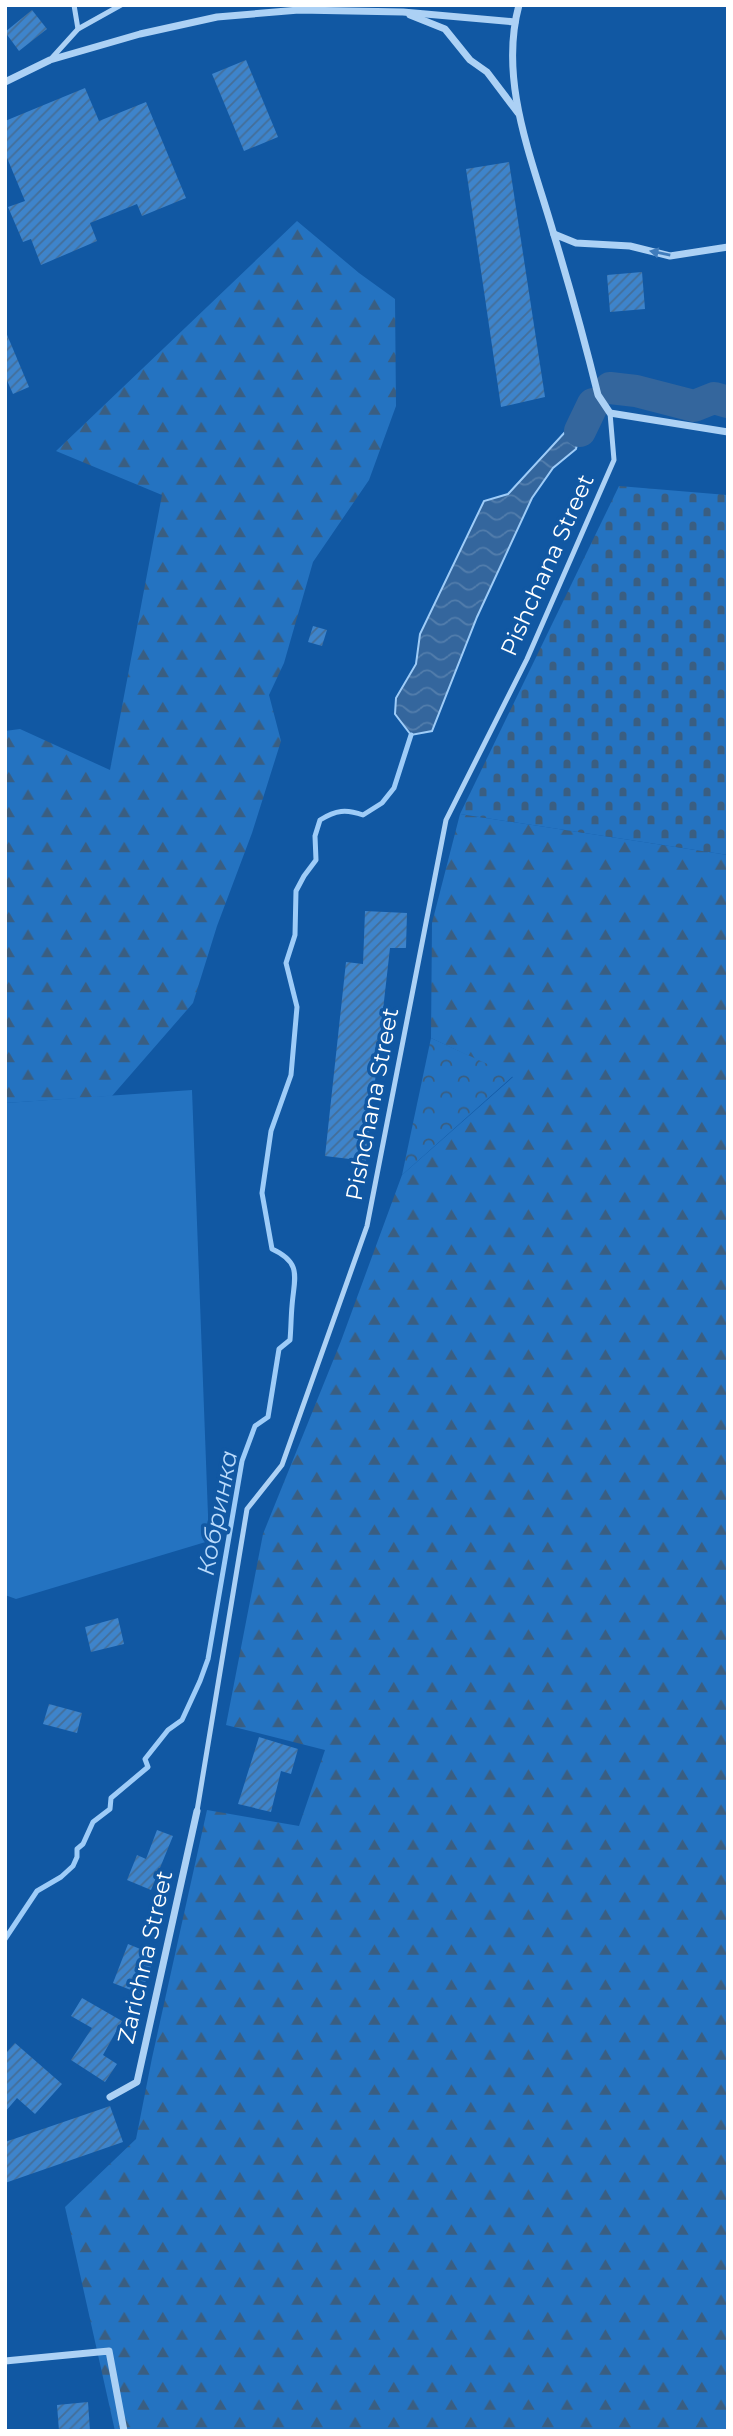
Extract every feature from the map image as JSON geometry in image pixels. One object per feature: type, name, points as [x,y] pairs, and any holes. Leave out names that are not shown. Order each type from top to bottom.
[{"type":"street","name":"Pishchana Street","points":[[519,5],[512,54],[518,114],[598,395],[610,413]]},
{"type":"street","points":[[5,82],[50,60],[140,34],[217,18],[299,10],[403,12],[515,22]]},
{"type":"street","points":[[403,12],[445,29],[470,60],[487,72],[518,114]]},
{"type":"street","points":[[554,234],[576,243],[630,246],[670,256],[728,247]]},
{"type":"street","points":[[610,413],[728,432]]},
{"type":"street","name":"Zarichna Street","points":[[110,2097],[136,2082],[197,1811]]},
{"type":"street","points":[[5,2361],[109,2351],[124,2431]]},
{"type":"lane","points":[[74,5],[78,29]]},
{"type":"lane","points":[[50,60],[78,29],[121,5]]},
{"type":"lane","name":"Pishchana Street","points":[[197,1811],[247,1509],[282,1465],[368,1226],[446,820],[527,659],[614,460],[610,413]]},
{"type":"green space","points":[[297,221],[395,299],[396,406],[369,480],[313,562],[284,663],[269,695],[281,741],[193,1003],[112,1096],[5,1103],[5,731],[20,729],[110,770],[162,495],[56,451]]},
{"type":"green space","points":[[619,486],[727,495],[728,855],[460,814]]},
{"type":"green space","points":[[460,814],[728,855],[728,2431],[115,2431],[65,2207],[136,2139],[207,1810],[299,1826],[325,1750],[226,1725],[263,1534],[341,1341],[402,1175],[513,1077],[431,1038],[432,923]]},
{"type":"green space","points":[[431,1038],[513,1076],[402,1175]]},
{"type":"green space","points":[[192,1090],[209,1541],[16,1599],[5,1595],[5,1103]]},
{"type":"water","points":[[566,431],[580,431],[576,449],[553,468],[532,498],[477,617],[432,731],[411,735],[395,714],[396,698],[416,664],[420,634],[484,501],[508,494]]},
{"type":"building","points":[[32,10],[47,29],[19,51],[5,32]]},
{"type":"building","points":[[246,60],[278,137],[244,151],[212,74]]},
{"type":"building","points":[[85,88],[99,121],[146,102],[186,198],[142,216],[137,204],[90,223],[97,241],[41,265],[31,239],[23,242],[8,207],[25,201],[5,153],[5,121]]},
{"type":"building","points":[[509,162],[545,397],[501,407],[466,169]]},
{"type":"building","points":[[642,272],[645,309],[610,312],[607,275]]},
{"type":"building","points":[[5,330],[29,387],[13,394],[5,376]]},
{"type":"building","points":[[313,626],[327,630],[322,646],[308,642]]},
{"type":"building","points":[[365,911],[407,913],[406,948],[390,948],[366,1161],[325,1156],[346,962],[363,964]]},
{"type":"building","points":[[118,1618],[124,1644],[91,1652],[85,1627]]},
{"type":"building","points":[[49,1704],[82,1713],[77,1733],[43,1724]]},
{"type":"building","points":[[259,1737],[298,1749],[291,1774],[281,1771],[271,1812],[238,1804]]},
{"type":"building","points":[[157,1830],[173,1836],[151,1890],[127,1880],[137,1855],[146,1859]]},
{"type":"building","points":[[128,1944],[155,1955],[141,1994],[113,1983]]},
{"type":"building","points":[[82,1998],[122,2021],[103,2055],[117,2064],[105,2082],[71,2060],[92,2028],[71,2016]]},
{"type":"building","points":[[15,2043],[62,2084],[35,2114],[17,2098],[5,2112],[5,2054]]},
{"type":"building","points":[[110,2106],[123,2142],[5,2183],[5,2142]]},
{"type":"building","points":[[88,2402],[90,2431],[59,2431],[57,2405]]},
{"type":"waterway","points":[[610,388],[636,391],[694,406],[714,398],[728,402]]},
{"type":"waterway","points":[[580,431],[593,404]]},
{"type":"waterway","name":"Кобринка","points":[[5,1939],[37,1891],[61,1877],[73,1866],[77,1849],[83,1844],[93,1822],[110,1809],[111,1798],[148,1767],[145,1759],[168,1730],[182,1720],[208,1659],[242,1461],[255,1426],[268,1417],[279,1349],[290,1340],[294,1272],[288,1260],[272,1249],[262,1193],[271,1131],[291,1075],[297,1007],[286,963],[295,935],[296,891],[316,860],[315,836],[320,820],[341,812],[363,815],[382,803],[394,788],[411,735]]}]
